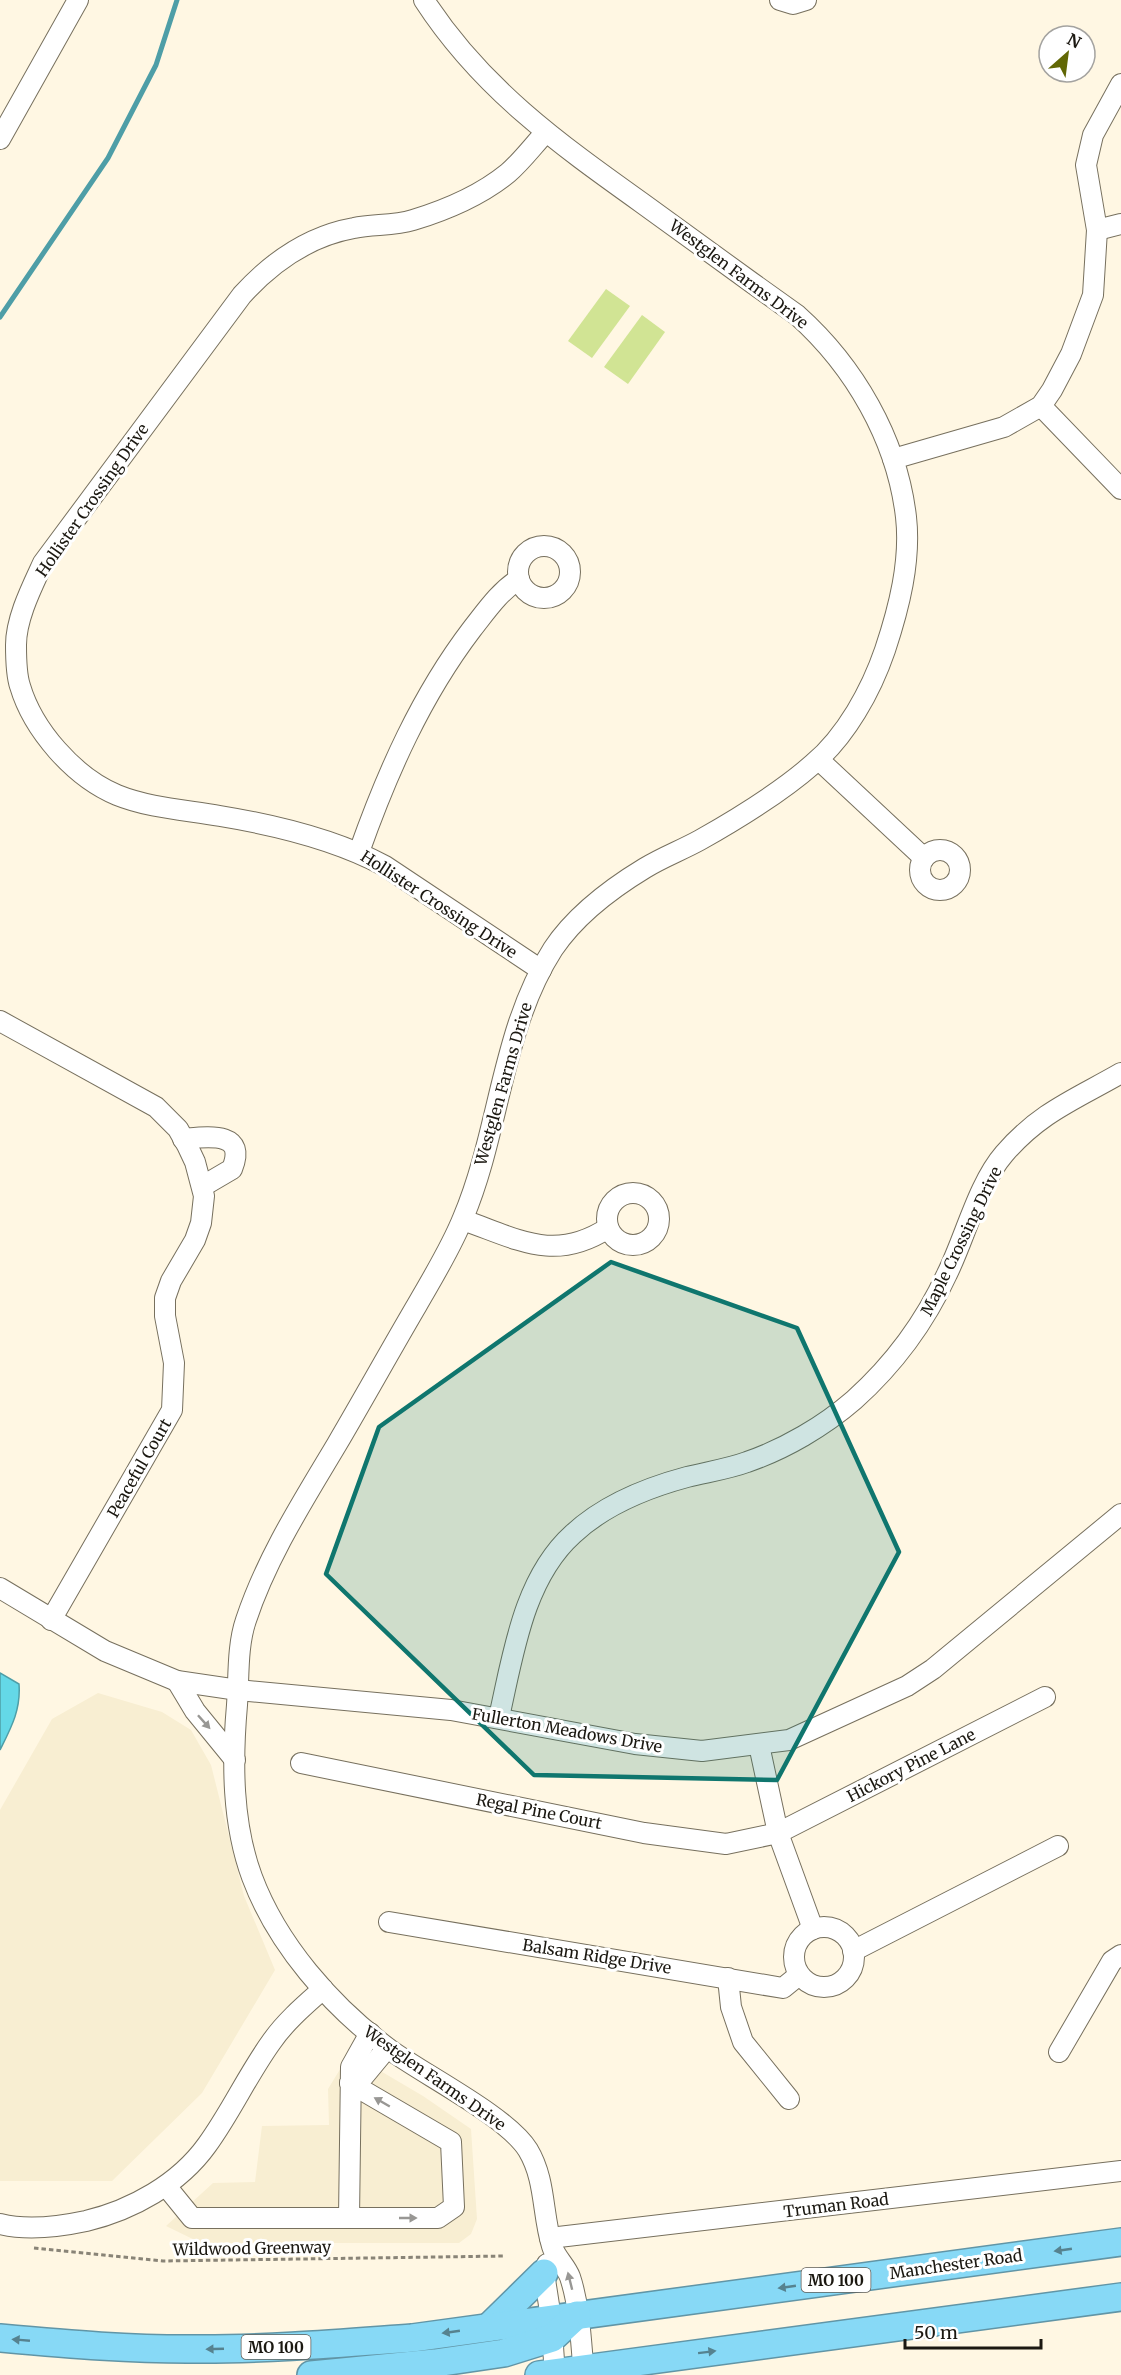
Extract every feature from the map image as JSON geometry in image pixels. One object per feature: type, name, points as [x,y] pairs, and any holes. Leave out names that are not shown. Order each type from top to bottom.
[{"type":"highway","name":"Manchester Road","points":[[560,2324],[1121,2242]]},
{"type":"highway","points":[[489,2327],[549,2254]]},
{"type":"highway","points":[[550,2374],[639,2367],[1121,2297]]},
{"type":"highway","points":[[311,2375],[493,2355],[522,2349],[560,2324]]},
{"type":"highway","name":"MO 100","points":[[0,2338],[98,2347],[201,2349],[330,2344],[412,2338],[489,2327],[560,2324]]},
{"type":"street","points":[[0,139],[78,0]]},
{"type":"street","name":"Westglen Farms Drive","points":[[424,0],[447,35],[465,56],[546,133],[796,315],[836,354],[867,399],[893,459],[906,521],[906,556],[893,626],[867,694],[819,760],[783,788],[700,840],[646,867],[598,901],[557,943],[541,970],[520,1016],[463,1220],[264,1571],[243,1629],[235,1760],[241,1833],[252,1875],[271,1917],[296,1955],[323,1989],[370,2033],[387,2048],[502,2124],[525,2145],[540,2181],[549,2254],[569,2273],[560,2324]]},
{"type":"street","points":[[780,0],[792,4],[806,0]]},
{"type":"street","points":[[893,459],[1004,427],[1041,406],[1071,354],[1094,295],[1097,230],[1086,165],[1093,135],[1121,84]]},
{"type":"street","name":"Hollister Crossing Drive","points":[[541,970],[385,866],[359,852],[255,822],[138,802],[115,794],[89,778],[65,758],[45,736],[19,685],[16,644],[33,585],[43,563],[242,295],[259,277],[301,246],[327,235],[352,228],[412,220],[472,196],[508,173],[546,133]]},
{"type":"street","points":[[1097,230],[1121,224]]},
{"type":"street","points":[[1041,406],[1121,489]]},
{"type":"street","points":[[359,852],[383,785],[438,678],[501,591],[519,579]]},
{"type":"street","points":[[819,760],[924,858]]},
{"type":"street","name":"Peaceful Court","points":[[0,1022],[156,1107],[183,1139],[195,1162],[203,1186],[204,1203],[201,1223],[165,1298],[165,1316],[174,1363],[172,1410],[51,1620]]},
{"type":"street","name":"Maple Crossing Drive","points":[[499,1717],[519,1630],[531,1598],[549,1563],[572,1534],[609,1508],[645,1490],[746,1462],[786,1445],[853,1401],[876,1378],[920,1325],[947,1275],[978,1200],[1003,1156],[1054,1108],[1121,1073]]},
{"type":"street","points":[[183,1139],[217,1136],[228,1141],[233,1147],[235,1154],[232,1169],[203,1186]]},
{"type":"street","points":[[463,1220],[536,1245],[551,1247],[588,1241],[608,1228]]},
{"type":"street","name":"Fullerton Meadows Drive","points":[[0,1588],[105,1651],[177,1681],[238,1690],[451,1710],[499,1717],[635,1744],[702,1751],[789,1740],[907,1686],[933,1670],[1121,1514]]},
{"type":"street","points":[[177,1681],[195,1712],[235,1760]]},
{"type":"street","name":"Hickory Pine Lane","points":[[778,1833],[1045,1697]]},
{"type":"street","points":[[759,1745],[778,1833],[813,1929]]},
{"type":"street","name":"Regal Pine Court","points":[[301,1763],[644,1833],[726,1844],[778,1833]]},
{"type":"street","points":[[853,1951],[1058,1846]]},
{"type":"street","name":"Balsam Ridge Drive","points":[[389,1922],[783,1988],[799,1975]]},
{"type":"street","points":[[813,1929],[833,1929],[843,1934],[853,1951],[850,1971],[837,1984],[817,1987],[799,1975],[793,1958],[800,1938],[813,1929]]},
{"type":"street","points":[[1059,2052],[1112,1961],[1121,1955]]},
{"type":"street","points":[[728,1978],[731,2007],[743,2042],[789,2099]]},
{"type":"street","points":[[0,2224],[39,2228],[96,2218],[130,2205],[166,2186],[206,2147],[272,2041],[286,2023],[323,1989]]},
{"type":"street","points":[[349,2218],[351,2067],[370,2033]]},
{"type":"street","points":[[351,2083],[363,2077],[387,2048]]},
{"type":"street","points":[[166,2186],[192,2218],[438,2218],[454,2207],[452,2142],[351,2083]]},
{"type":"street","name":"Truman Road","points":[[549,2254],[1121,2171]]},
{"type":"street","points":[[560,2324],[584,2372]]},
{"type":"street","points":[[550,2374],[560,2324]]},
{"type":"path","name":"Wildwood Greenway","points":[[30,2247],[49,2251],[163,2261],[506,2256]]},
{"type":"highlighted area","points":[[611,1262],[797,1328],[899,1552],[777,1780],[534,1775],[326,1574],[379,1427]]},
{"type":"shaded area","points":[[98,1693],[162,1712],[191,1730],[211,1765],[244,1896],[275,1970],[202,2093],[112,2181],[0,2181],[0,1810],[52,1719]]},
{"type":"shaded area","points":[[350,2053],[423,2096],[471,2129],[477,2219],[471,2234],[459,2243],[201,2243],[166,2226],[213,2183],[255,2182],[262,2126],[329,2125],[328,2089]]},
{"type":"green space","points":[[606,289],[630,306],[592,358],[568,341]]},
{"type":"green space","points":[[642,315],[665,332],[628,384],[604,367]]},
{"type":"water","points":[[0,1673],[19,1684],[19,1693],[14,1718],[0,1750]]},
{"type":"waterway","points":[[0,317],[108,158],[156,65],[177,0]]}]
